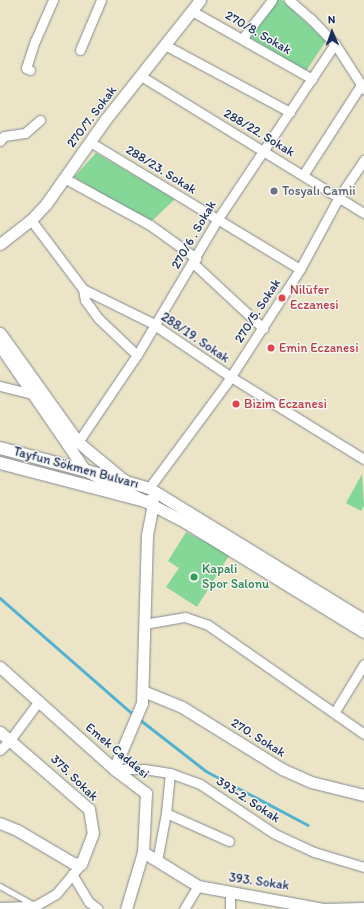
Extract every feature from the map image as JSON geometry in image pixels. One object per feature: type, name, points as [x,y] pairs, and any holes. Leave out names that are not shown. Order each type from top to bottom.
[{"type":"main road","name":"Tayfun Sökmen Bulvarı","points":[[0,448],[125,481]]},
{"type":"main road","name":"Tayfun Sökmen Bulvarı","points":[[0,463],[149,503]]},
{"type":"street","points":[[30,70],[26,68],[53,0]]},
{"type":"street","points":[[80,50],[101,0]]},
{"type":"street","name":"270/7. Sokak","points":[[0,244],[31,220],[200,0]]},
{"type":"street","points":[[242,39],[272,0]]},
{"type":"street","points":[[289,0],[310,18],[334,44],[363,87],[303,175]]},
{"type":"street","name":"270/8. Sokak","points":[[192,11],[312,79]]},
{"type":"street","name":"270/6 . Sokak","points":[[78,442],[137,355],[154,325],[195,261],[217,220],[334,44]]},
{"type":"street","points":[[165,45],[290,112]]},
{"type":"street","name":"288/22. Sokak","points":[[141,76],[364,212]]},
{"type":"street","points":[[0,141],[4,136],[25,133],[40,120]]},
{"type":"street","name":"288/23. Sokak","points":[[90,142],[300,269]]},
{"type":"street","name":"270/5. Sokak","points":[[149,488],[231,377],[300,269],[339,197],[364,160]]},
{"type":"street","points":[[64,178],[150,225],[195,261],[263,328]]},
{"type":"street","name":"288/19. Sokak","points":[[31,220],[83,289],[154,325],[231,377],[364,458]]},
{"type":"street","points":[[83,289],[85,300],[98,318],[137,355]]},
{"type":"street","points":[[0,333],[78,442],[125,481],[149,488],[364,620]]},
{"type":"street","points":[[0,346],[85,470],[149,503],[364,632]]},
{"type":"street","points":[[0,386],[33,394]]},
{"type":"street","points":[[114,769],[130,735],[142,703],[149,488]]},
{"type":"street","points":[[144,624],[185,617],[208,625],[364,734]]},
{"type":"street","points":[[334,713],[364,664]]},
{"type":"street","name":"Emek Caddesi","points":[[0,667],[114,769],[146,793],[143,852],[126,909]]},
{"type":"street","name":"270. Sokak","points":[[143,691],[182,707],[282,769],[311,782],[364,795]]},
{"type":"street","points":[[0,750],[10,740],[39,701]]},
{"type":"street","name":"375. Sokak","points":[[0,732],[88,809],[93,833],[81,864]]},
{"type":"street","name":"393-2. Sokak","points":[[114,769],[144,769],[170,773],[200,784],[255,822],[314,852],[364,867]]},
{"type":"street","points":[[157,861],[166,812],[170,773]]},
{"type":"street","points":[[166,812],[229,841]]},
{"type":"street","points":[[0,823],[17,830],[73,863],[81,864]]},
{"type":"street","name":"393. Sokak","points":[[143,852],[198,886],[289,905],[324,909],[364,908]]},
{"type":"street","points":[[0,907],[35,906],[56,894],[81,864]]},
{"type":"street","points":[[72,874],[89,902],[98,909]]},
{"type":"street","points":[[184,909],[198,886]]},
{"type":"street","points":[[230,893],[230,909]]},
{"type":"lane","points":[[0,886],[35,906]]},
{"type":"green space","points":[[276,0],[282,0],[326,41],[306,71],[249,37]]},
{"type":"green space","points":[[96,153],[175,199],[151,222],[147,221],[74,177]]},
{"type":"green space","points":[[362,474],[364,506],[361,511],[346,503]]},
{"type":"green space","name":"Kapali Spor Salonu","points":[[186,532],[230,554],[197,607],[166,587],[179,568],[168,561]]},
{"type":"waterway","points":[[0,598],[134,715]]},
{"type":"waterway","points":[[138,718],[206,771],[308,825]]},
{"type":"place","name":"Tosyalı Camii","points":[[274,191]]},
{"type":"place","name":"Nilüfer Eczanesi","points":[[282,298]]},
{"type":"place","name":"Emin Eczanesi","points":[[271,348]]},
{"type":"place","name":"Bizim Eczanesi","points":[[236,404]]},
{"type":"place","name":"Kapali Spor Salonu","points":[[194,577]]}]
